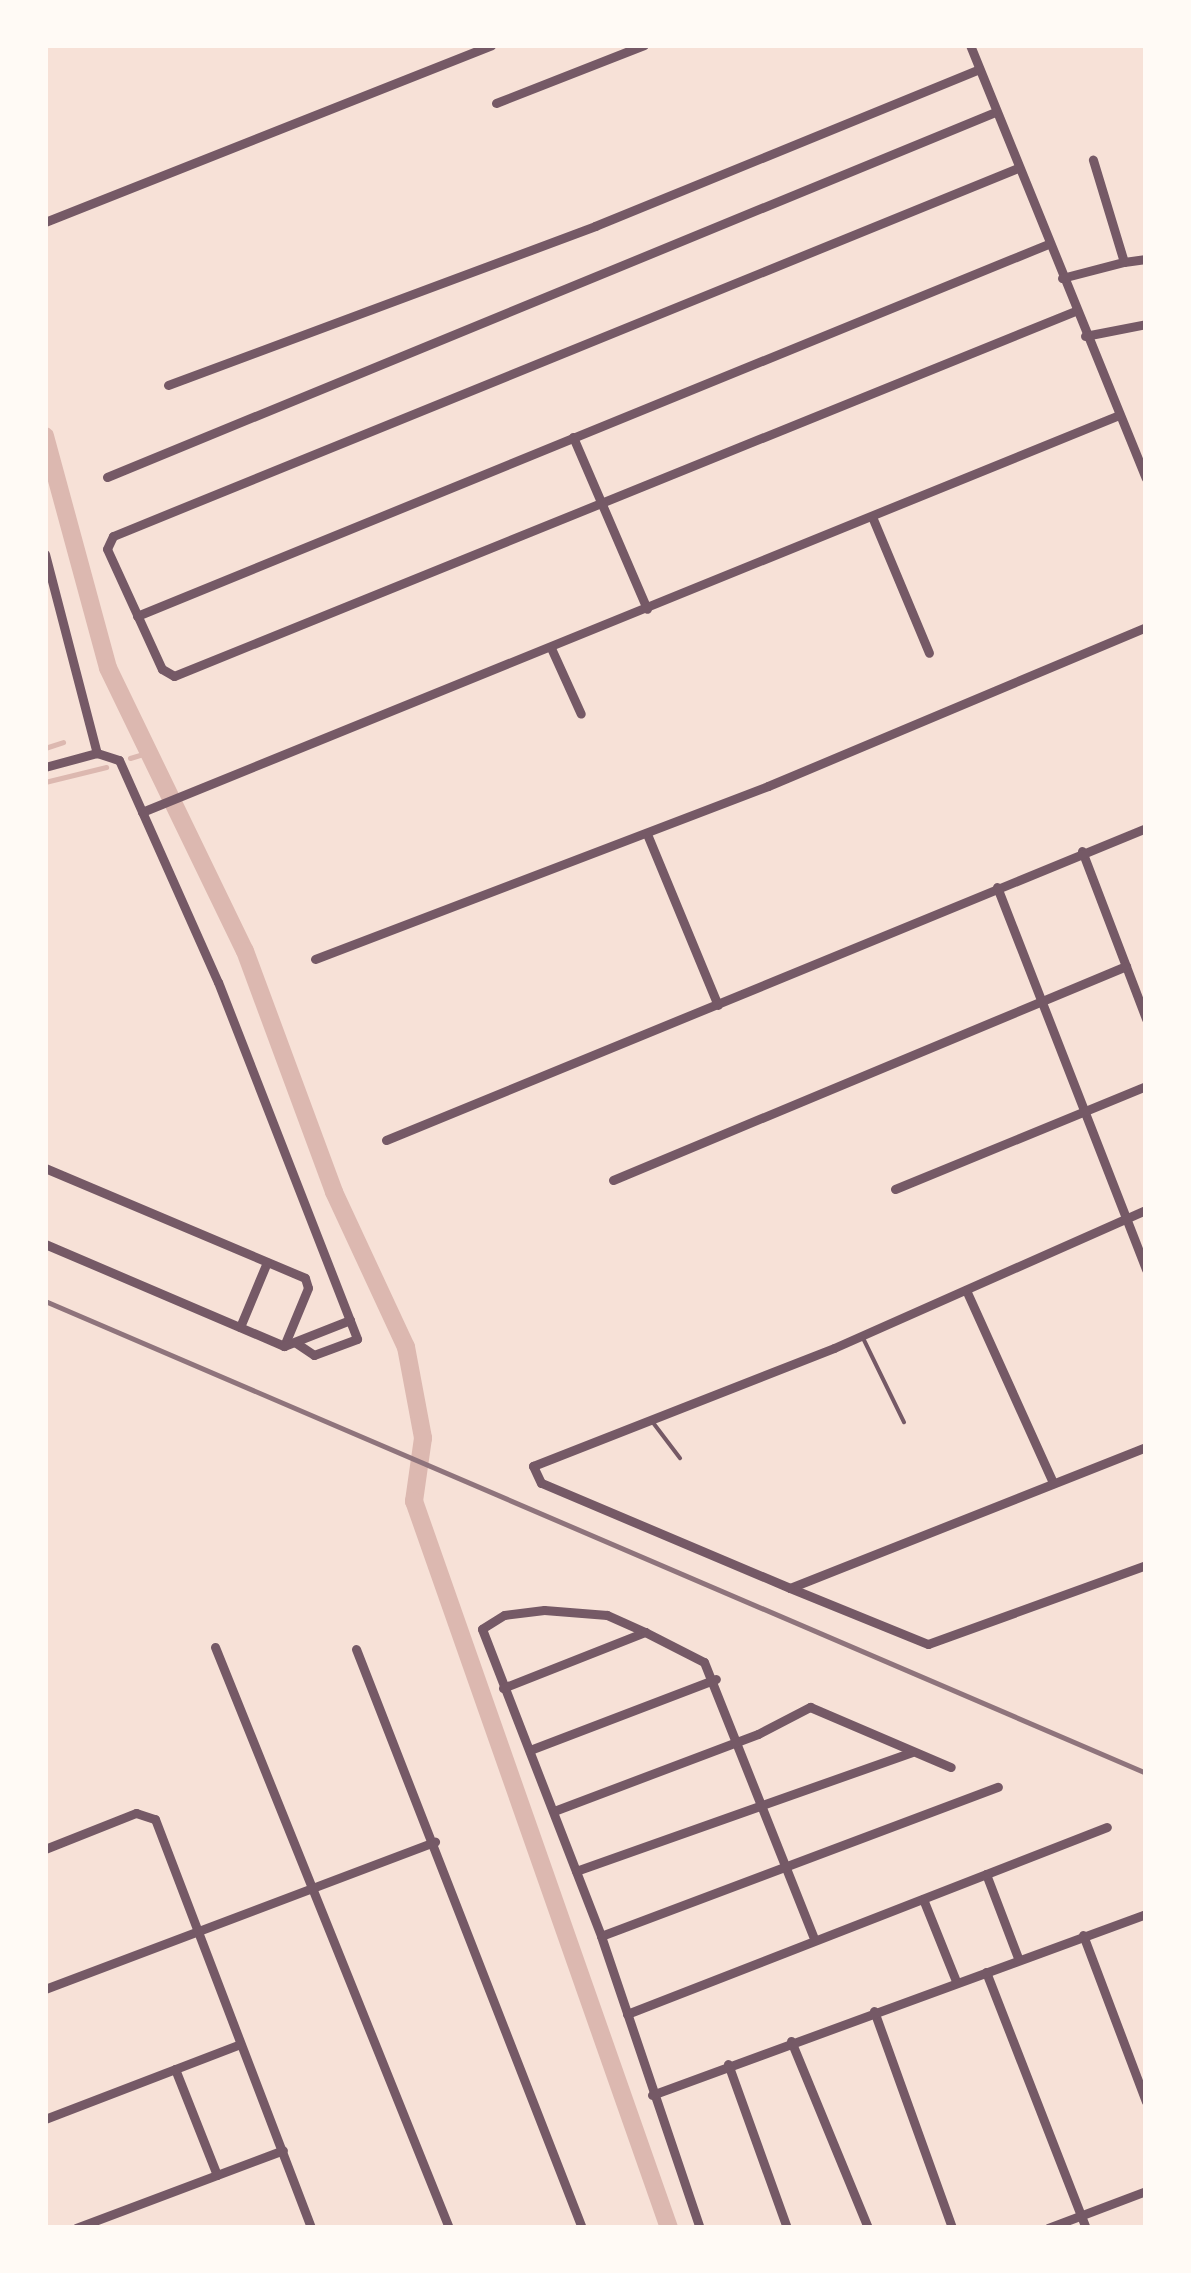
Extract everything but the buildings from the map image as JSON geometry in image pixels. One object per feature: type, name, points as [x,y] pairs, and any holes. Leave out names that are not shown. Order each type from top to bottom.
[{"type":"street","points":[[45,222],[491,45]]},
{"type":"street","points":[[496,103],[644,45]]},
{"type":"street","points":[[970,45],[1085,336],[1146,478]]},
{"type":"street","points":[[168,385],[596,226],[978,69]]},
{"type":"street","points":[[107,476],[995,112]]},
{"type":"street","points":[[1093,160],[1124,262]]},
{"type":"street","points":[[1018,168],[109,539],[107,549],[162,670],[174,676],[1075,311]]},
{"type":"street","points":[[137,616],[1048,244]]},
{"type":"street","points":[[1062,278],[1146,259]]},
{"type":"street","points":[[1085,336],[1146,324]]},
{"type":"street","points":[[142,812],[873,519],[1119,414]]},
{"type":"street","points":[[573,438],[646,609]]},
{"type":"street","points":[[873,519],[929,653]]},
{"type":"street","points":[[45,554],[97,754]]},
{"type":"street","points":[[315,959],[647,834],[1146,627]]},
{"type":"street","points":[[551,648],[581,714]]},
{"type":"street","points":[[45,767],[97,754],[119,760],[218,982],[357,1339],[314,1355],[296,1342]]},
{"type":"street","points":[[386,1140],[1146,828]]},
{"type":"street","points":[[647,834],[718,1005]]},
{"type":"street","points":[[1082,852],[1146,1018]]},
{"type":"street","points":[[997,887],[1038,1004],[1146,1270]]},
{"type":"street","points":[[613,1180],[1126,966]]},
{"type":"street","points":[[895,1189],[1146,1086]]},
{"type":"street","points":[[45,1168],[310,1282],[284,1346]]},
{"type":"street","points":[[1146,1210],[862,1336],[535,1464],[532,1472],[542,1483],[928,1644],[1146,1565]]},
{"type":"street","points":[[45,1244],[284,1346],[350,1320]]},
{"type":"street","points":[[240,1327],[266,1262]]},
{"type":"street","points":[[966,1290],[1053,1483]]},
{"type":"street","points":[[790,1588],[1146,1447]]},
{"type":"street","points":[[700,2228],[576,1870],[482,1635],[492,1620],[560,1611],[607,1616],[704,1662],[716,1679],[758,1805],[813,1936]]},
{"type":"street","points":[[502,1688],[645,1632]]},
{"type":"street","points":[[216,1648],[315,1883],[449,2228]]},
{"type":"street","points":[[356,1649],[435,1842],[582,2228]]},
{"type":"street","points":[[530,1750],[716,1679]]},
{"type":"street","points":[[554,1811],[737,1740],[810,1707],[951,1767]]},
{"type":"street","points":[[576,1870],[912,1752]]},
{"type":"street","points":[[600,1936],[998,1787]]},
{"type":"street","points":[[45,1849],[150,1813],[200,1927],[311,2228]]},
{"type":"street","points":[[627,2014],[813,1936],[922,1899],[1107,1827]]},
{"type":"street","points":[[45,1988],[315,1883],[435,1842]]},
{"type":"street","points":[[986,1874],[1018,1958]]},
{"type":"street","points":[[922,1899],[956,1981]]},
{"type":"street","points":[[652,2095],[790,2041],[1146,1914]]},
{"type":"street","points":[[1083,1935],[1146,2102]]},
{"type":"street","points":[[986,1972],[1086,2228]]},
{"type":"street","points":[[874,2011],[952,2228]]},
{"type":"street","points":[[790,2041],[868,2228]]},
{"type":"street","points":[[45,2119],[240,2044]]},
{"type":"street","points":[[728,2064],[787,2228]]},
{"type":"street","points":[[175,2069],[217,2174]]},
{"type":"street","points":[[76,2228],[283,2150]]},
{"type":"street","points":[[1048,2228],[1146,2190]]},
{"type":"lane","points":[[862,1336],[904,1422]]},
{"type":"lane","points":[[651,1420],[680,1458]]},
{"type":"waterway","points":[[45,436],[108,668],[245,951],[334,1192],[406,1347],[423,1438],[414,1501],[669,2228]]},
{"type":"waterway","points":[[45,748],[63,742]]},
{"type":"waterway","points":[[130,758],[150,752]]},
{"type":"waterway","points":[[45,782],[106,767]]},
{"type":"railway","points":[[45,1301],[1146,1773]]}]
